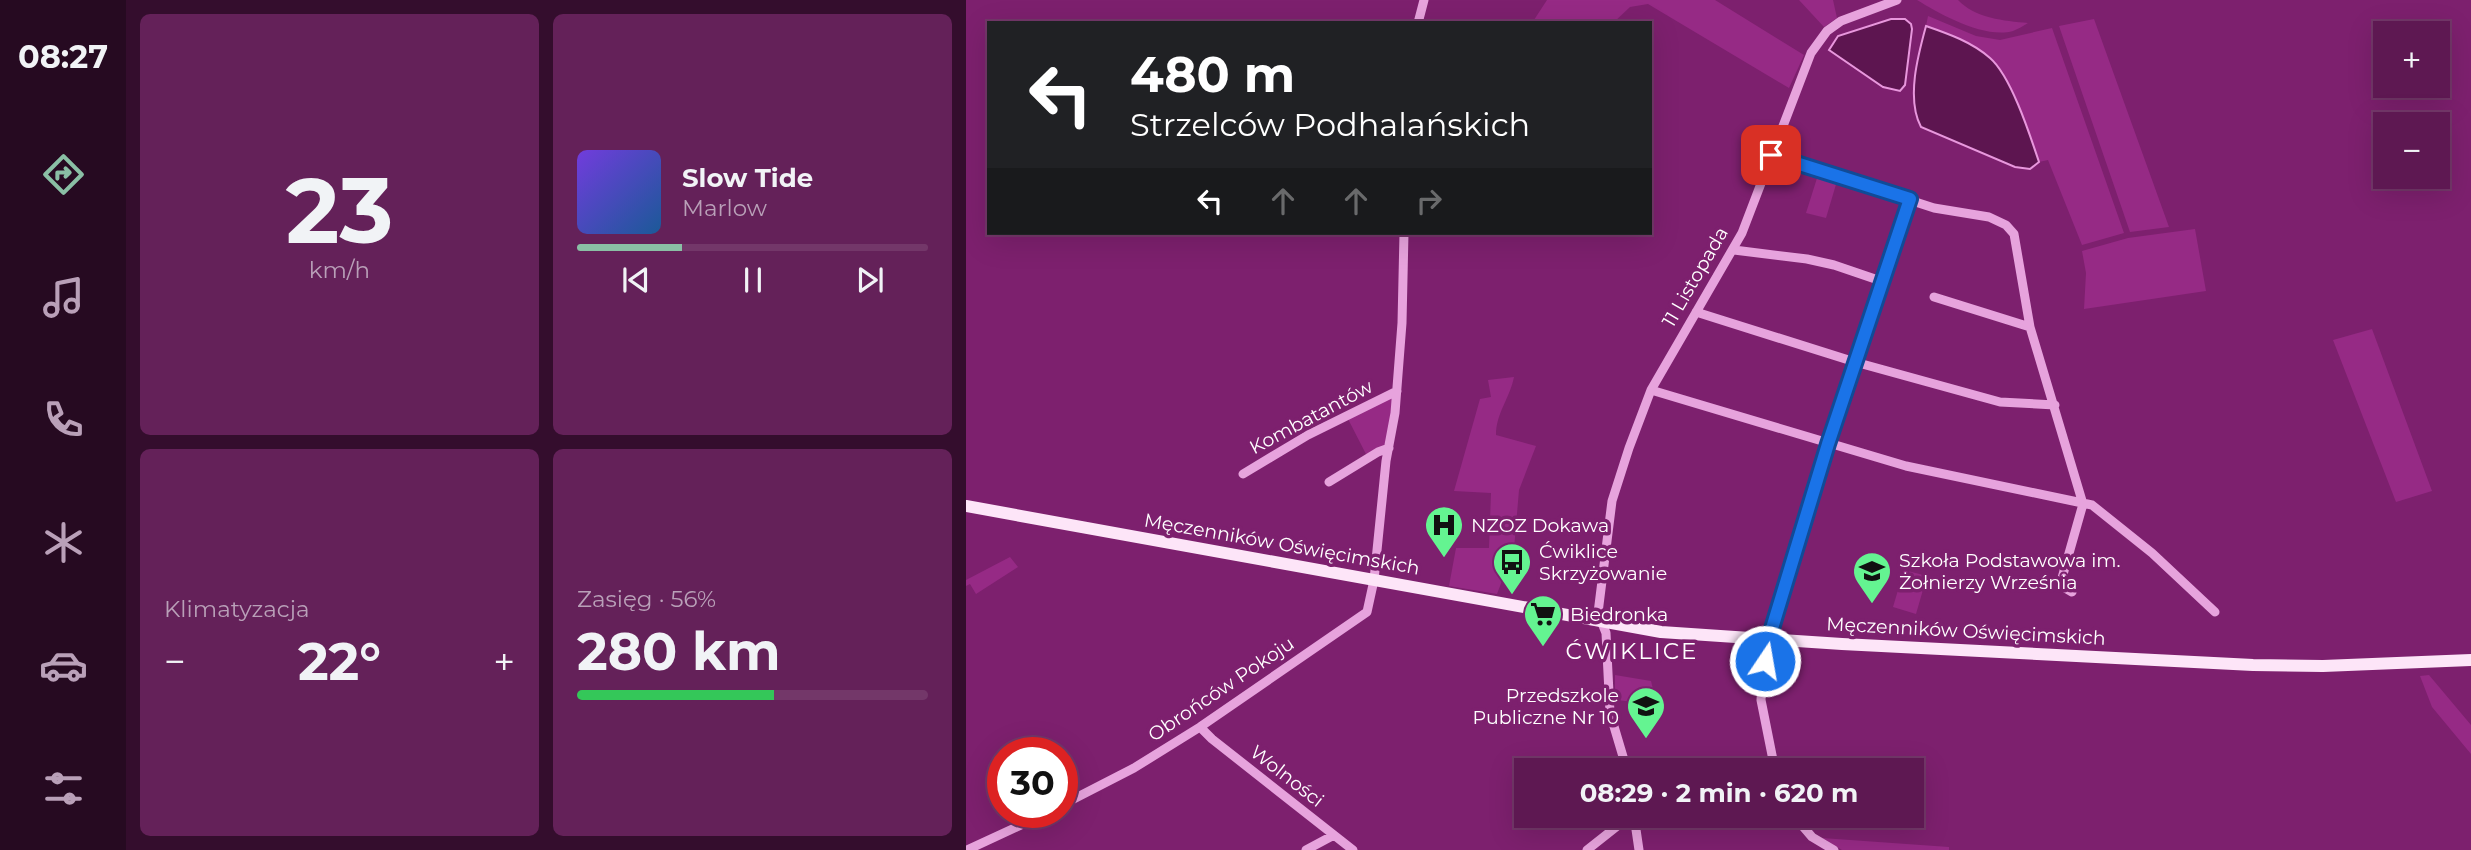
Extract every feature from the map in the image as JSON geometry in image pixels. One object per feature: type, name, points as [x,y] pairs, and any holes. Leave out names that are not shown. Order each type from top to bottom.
[{"type":"main road","name":"Męczenników Oświęcimskich","points":[[966,506],[1678,634],[2253,665],[2323,666],[2471,660]]},
{"type":"street","points":[[1419,21],[1424,0]]},
{"type":"street","name":"11 Listopada","points":[[1623,758],[1610,713],[1606,633],[1598,610],[1612,501],[1651,390],[1734,250],[1811,53],[1824,35],[1841,22],[1897,0]]},
{"type":"street","points":[[1771,155],[1934,208],[1989,217],[2009,229],[2017,240],[2030,327],[2084,504],[2060,585],[2072,592]]},
{"type":"street","points":[[1773,758],[1761,701],[1769,640],[1828,444],[1910,199]]},
{"type":"street","name":"Kombatantów","points":[[1374,580],[1397,391],[1404,235]]},
{"type":"street","points":[[1734,250],[1807,259],[1881,281]]},
{"type":"street","points":[[1934,297],[2030,327]]},
{"type":"street","points":[[1696,312],[1855,362],[2000,402],[2055,405]]},
{"type":"street","points":[[1651,390],[1906,466],[2092,505],[2132,537],[2215,612]]},
{"type":"street","name":"Kombatantów","points":[[1243,474],[1308,435],[1397,391]]},
{"type":"street","points":[[1329,482],[1389,448]]},
{"type":"street","name":"Obrońców Pokoju","points":[[1078,797],[1134,768],[1200,727],[1364,614],[1369,607],[1374,580]]},
{"type":"street","name":"Wolności","points":[[1200,727],[1353,850]]},
{"type":"street","points":[[967,850],[1014,828]]},
{"type":"street","points":[[1587,850],[1616,828]]},
{"type":"street","points":[[1634,828],[1639,850]]},
{"type":"street","points":[[1804,828],[1812,837],[1834,850]]},
{"type":"street","points":[[1306,850],[1334,835]]},
{"type":"shaded area","points":[[1547,0],[1715,0],[1804,55],[1789,88],[1648,4],[1630,7],[1615,21],[1533,21]]},
{"type":"shaded area","points":[[1799,0],[1833,0],[1837,18],[1824,27]]},
{"type":"shaded area","points":[[1917,0],[1958,0],[1981,15],[2028,23],[2013,31],[1989,32],[1963,24]]},
{"type":"shaded area","points":[[1928,16],[1976,36],[2000,40],[2052,28],[2124,233],[2082,245],[2048,160],[2039,162],[2003,72],[1955,37],[1926,26]]},
{"type":"shaded area","points":[[1891,19],[1905,19],[1912,29],[1905,85],[1900,91],[1883,87],[1829,50],[1838,36]]},
{"type":"shaded area","points":[[2094,19],[2169,227],[2130,232],[2059,26]]},
{"type":"shaded area","points":[[1926,26],[1968,43],[1983,52],[1998,67],[2019,107],[2039,162],[2030,169],[2015,167],[1921,127],[1914,103],[1914,90]]},
{"type":"shaded area","points":[[1818,175],[1837,181],[1826,218],[1806,213]]},
{"type":"shaded area","points":[[2195,229],[2206,291],[2084,309],[2086,273],[2082,251],[2128,238]]},
{"type":"shaded area","points":[[2372,329],[2432,491],[2396,502],[2333,340]]},
{"type":"shaded area","points":[[1514,377],[1498,420],[1496,435],[1536,446],[1519,490],[1514,549],[1497,594],[1449,586],[1456,548],[1489,548],[1491,493],[1454,491],[1480,399],[1491,397],[1488,380]]},
{"type":"shaded area","points":[[1393,397],[1387,446],[1367,456],[1348,419]]},
{"type":"shaded area","points":[[1010,557],[1018,567],[976,594],[970,584],[966,586],[966,580]]},
{"type":"shaded area","points":[[1904,570],[1927,576],[1916,614],[1893,607]]},
{"type":"shaded area","points":[[1615,675],[1651,681],[1660,718],[1653,719],[1647,697],[1615,700]]},
{"type":"shaded area","points":[[2429,675],[2471,725],[2471,754],[2432,707],[2420,676]]},
{"type":"shaded area","points":[[1822,838],[1949,847],[1949,850],[1842,850]]},
{"type":"place","name":"NZOZ Dokawa","points":[[1444,559]]},
{"type":"place","name":"Ćwiklice Skrzyżowanie","points":[[1512,596]]},
{"type":"place","name":"Szkoła Podstawowa im. Żołnierzy Września","points":[[1872,605]]},
{"type":"place","name":"Biedronka","points":[[1543,648]]},
{"type":"place","name":"Przedszkole Publiczne Nr 10","points":[[1646,740]]},
{"type":"district","name":"ĆWIKLICE","points":[[1632,651]]},
{"type":"route","points":[[1765,661],[1770,635],[1828,444],[1910,199],[1771,155]]}]
